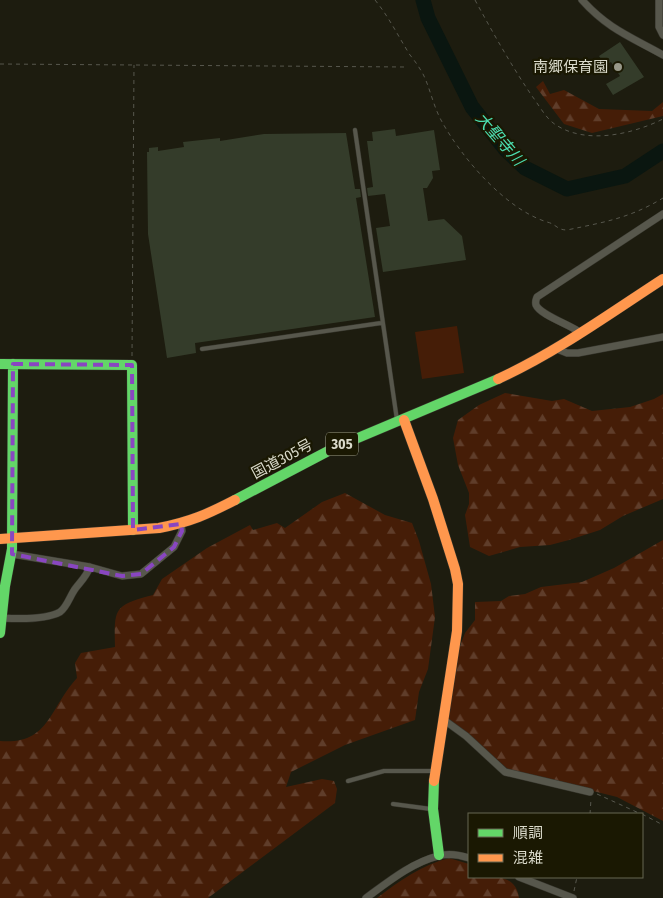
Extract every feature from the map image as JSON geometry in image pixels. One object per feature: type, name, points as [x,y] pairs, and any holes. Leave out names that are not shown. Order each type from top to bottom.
[{"type":"main road","name":"国道305号","points":[[0,539],[133,530],[181,524],[202,517],[334,448],[499,379],[557,349],[663,279]]},
{"type":"main road","points":[[0,364],[132,365],[133,530]]},
{"type":"main road","points":[[0,633],[5,586],[12,554],[13,364]]},
{"type":"main road","points":[[400,421],[433,499],[458,584],[457,631],[435,771],[433,809],[439,855]]},
{"type":"street","points":[[582,0],[592,12],[609,26],[663,55]]},
{"type":"street","points":[[659,0],[659,27],[663,35]]},
{"type":"street","points":[[581,333],[575,328],[544,313],[536,306],[537,297],[663,214]]},
{"type":"street","points":[[557,349],[566,353],[578,353],[663,337]]},
{"type":"street","points":[[12,554],[90,567],[122,576],[141,574],[174,547],[182,531],[181,524]]},
{"type":"street","points":[[1,618],[26,619],[47,616],[60,611],[74,590],[86,577],[90,567]]},
{"type":"street","points":[[444,720],[466,736],[505,772],[590,792]]},
{"type":"street","points":[[366,898],[398,874],[439,855],[455,855],[468,858]]},
{"type":"street","points":[[522,878],[572,898]]},
{"type":"lane","points":[[354,130],[381,323],[400,421]]},
{"type":"lane","points":[[202,349],[381,323]]},
{"type":"lane","points":[[348,781],[384,771],[435,771]]},
{"type":"lane","points":[[393,804],[433,809]]},
{"type":"path","points":[[375,0],[419,66],[442,120],[463,154],[478,172],[522,210],[552,224],[560,230],[567,230],[621,219],[663,198]]},
{"type":"path","points":[[476,0],[518,75],[549,119],[556,125],[578,133],[598,135],[620,134],[651,125],[663,119]]},
{"type":"path","points":[[0,64],[406,68]]},
{"type":"path","points":[[132,365],[134,64]]},
{"type":"path","points":[[590,813],[590,792],[599,794],[640,813]]},
{"type":"path","points":[[643,815],[663,825]]},
{"type":"path","points":[[572,898],[577,878]]},
{"type":"highlighted area","points":[[13,364],[132,365],[133,530],[181,524],[182,531],[174,547],[141,574],[122,576],[12,554]]},
{"type":"green space","points":[[543,81],[550,94],[564,90],[599,109],[652,111],[663,102],[663,116],[592,133],[564,124],[536,87]]},
{"type":"green space","points":[[457,326],[464,373],[422,379],[415,332]]},
{"type":"green space","points":[[505,393],[552,401],[564,399],[592,411],[630,407],[663,394],[663,499],[623,516],[600,530],[550,545],[520,547],[489,556],[470,547],[465,515],[469,504],[469,493],[458,465],[453,438],[458,420],[479,405]]},
{"type":"green space","points":[[345,493],[385,515],[412,523],[419,541],[431,584],[435,617],[428,669],[419,692],[415,720],[345,745],[291,772],[286,787],[322,779],[334,781],[337,789],[335,803],[208,898],[0,898],[0,741],[17,741],[39,731],[77,678],[75,663],[81,653],[115,647],[116,616],[124,606],[130,602],[153,595],[162,579],[207,548],[250,525],[253,530],[277,523],[285,528],[322,502]]},
{"type":"green space","points":[[663,540],[663,821],[617,797],[509,770],[446,718],[458,651],[465,633],[475,620],[475,602],[501,601],[509,596],[525,594],[541,587],[582,582],[614,568]]},
{"type":"green space","points":[[449,858],[468,864],[468,878],[500,878],[507,880],[517,890],[519,898],[377,898],[411,874]]},
{"type":"building","points":[[620,42],[644,77],[613,95],[606,84],[620,76],[611,62],[605,65],[599,56]]},
{"type":"building","points":[[395,129],[396,136],[434,130],[440,170],[432,171],[433,178],[427,188],[423,188],[428,221],[444,219],[462,236],[466,260],[383,272],[376,228],[390,226],[385,194],[368,196],[367,188],[373,187],[367,141],[373,141],[372,132]]},
{"type":"building","points":[[346,133],[355,189],[360,189],[361,197],[356,198],[375,317],[195,343],[196,353],[167,358],[148,234],[147,152],[149,152],[149,148],[158,147],[158,151],[184,147],[183,142],[220,138],[220,141],[264,134]]},
{"type":"waterway","name":"大聖寺川","points":[[423,0],[428,18],[472,107],[506,150],[525,168],[567,189],[625,176],[663,151]]},
{"type":"traffic: fast","points":[[0,364],[132,365],[133,530]]},
{"type":"traffic: fast","points":[[0,633],[5,586],[12,549],[13,364]]},
{"type":"traffic: fast","points":[[235,500],[334,448],[498,379]]},
{"type":"traffic: fast","points":[[434,781],[433,809],[439,855]]},
{"type":"traffic: slow","points":[[498,379],[562,345],[663,279]]},
{"type":"traffic: slow","points":[[404,420],[433,499],[458,584],[457,631],[434,781]]},
{"type":"traffic: slow","points":[[0,539],[159,528],[198,517],[235,500]]},
{"type":"place","name":"南郷保育園","points":[[618,67]]}]
